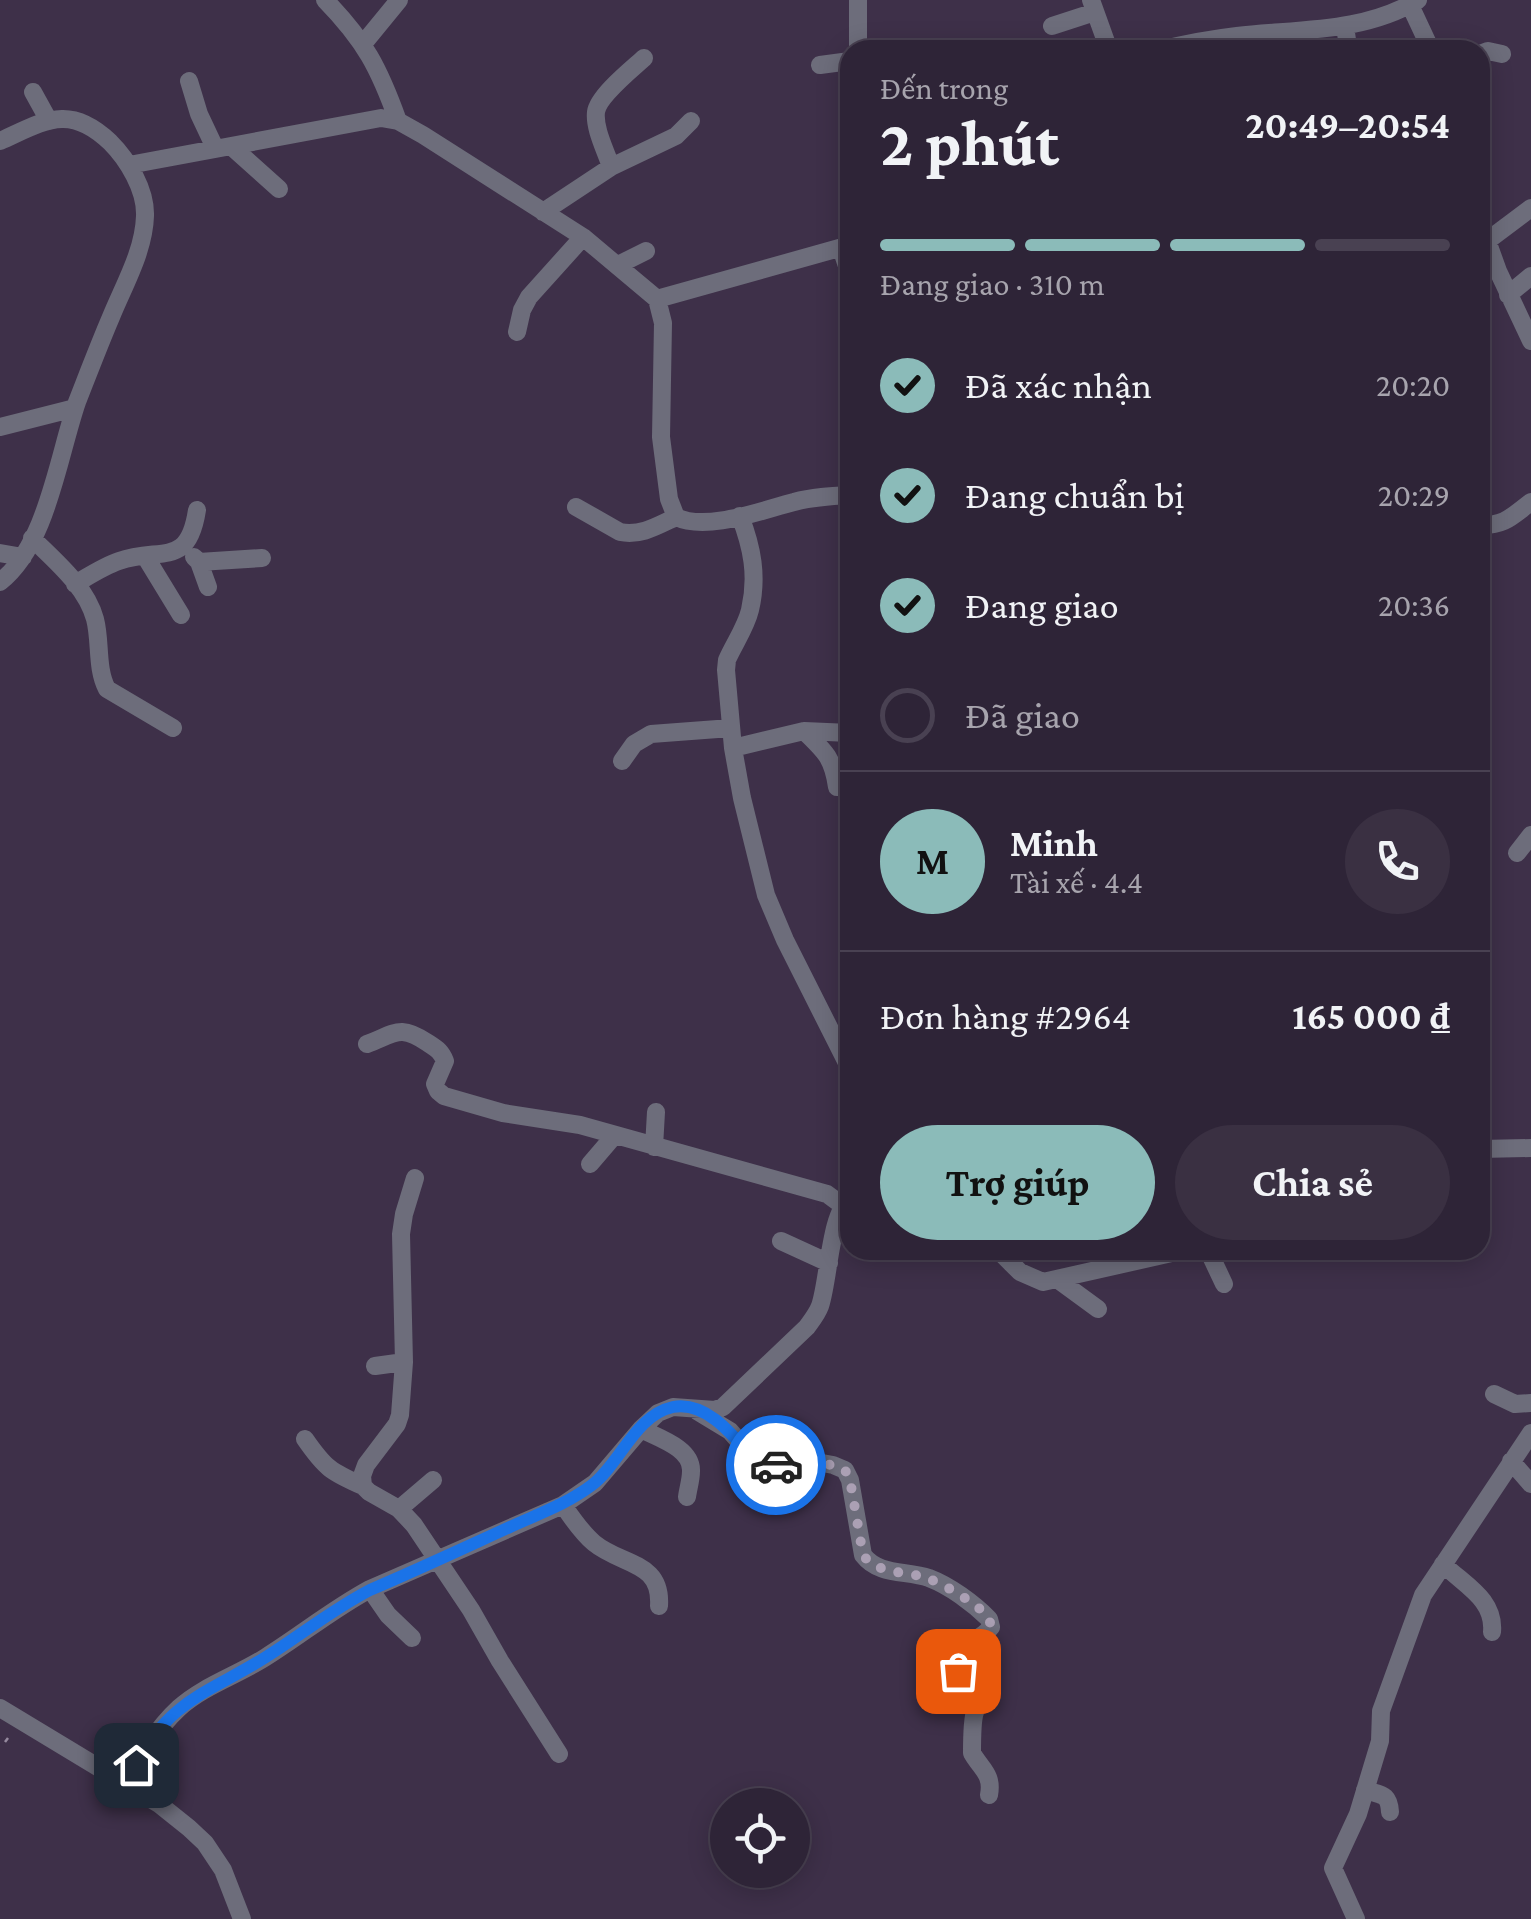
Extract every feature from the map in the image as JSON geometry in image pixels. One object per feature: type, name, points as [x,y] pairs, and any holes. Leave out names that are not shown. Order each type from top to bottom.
[{"type":"street","points":[[325,0],[363,44],[383,80],[398,122]]},
{"type":"street","points":[[363,44],[399,0]]},
{"type":"street","points":[[858,0],[858,40]]},
{"type":"street","points":[[1213,40],[1346,26],[1414,2],[1428,40]]},
{"type":"street","points":[[1052,26],[1093,6],[1105,40]]},
{"type":"street","points":[[1346,26],[1347,40]]},
{"type":"street","points":[[1490,51],[1502,54]]},
{"type":"street","points":[[611,167],[596,111],[602,99],[644,58]]},
{"type":"street","points":[[820,65],[840,62]]},
{"type":"street","points":[[189,81],[198,114],[223,147],[279,189]]},
{"type":"street","points":[[33,92],[49,120]]},
{"type":"street","points":[[0,142],[49,120],[70,118],[86,123],[122,154],[135,175],[145,214],[138,254],[76,408],[44,514],[14,570],[0,582]]},
{"type":"street","points":[[129,165],[381,118],[423,135],[583,237],[657,299],[664,323],[661,437],[669,499],[676,517]]},
{"type":"street","points":[[543,212],[611,167],[668,141],[691,121]]},
{"type":"street","points":[[1490,239],[1531,208]]},
{"type":"street","points":[[516,332],[530,297],[583,237]]},
{"type":"street","points":[[657,299],[840,247]]},
{"type":"street","points":[[1490,249],[1508,294],[1526,318],[1531,341]]},
{"type":"street","points":[[618,265],[646,251]]},
{"type":"street","points":[[1508,294],[1531,276]]},
{"type":"street","points":[[0,427],[76,408]]},
{"type":"street","points":[[576,507],[627,534],[642,532],[676,517],[696,523],[840,495]]},
{"type":"street","points":[[1490,526],[1506,522],[1531,502]]},
{"type":"street","points":[[75,584],[117,561],[174,552],[183,547],[194,532],[197,510]]},
{"type":"street","points":[[740,516],[752,548],[754,576],[750,609],[727,660],[727,685],[742,798],[766,894],[784,940],[840,1049]]},
{"type":"street","points":[[32,538],[88,602],[96,622],[104,686],[172,728]]},
{"type":"street","points":[[183,547],[200,562],[208,588]]},
{"type":"street","points":[[0,553],[22,557]]},
{"type":"street","points":[[145,556],[181,615]]},
{"type":"street","points":[[200,562],[262,558]]},
{"type":"street","points":[[804,731],[828,756],[837,787]]},
{"type":"street","points":[[622,762],[634,744],[652,734],[732,738],[804,731],[840,733]]},
{"type":"street","points":[[1517,853],[1531,835]]},
{"type":"street","points":[[367,1044],[402,1030],[441,1052],[445,1060],[435,1084],[444,1096],[503,1113],[580,1126],[840,1199]]},
{"type":"street","points":[[654,1147],[656,1112]]},
{"type":"street","points":[[590,1164],[614,1136]]},
{"type":"street","points":[[1490,1150],[1531,1148]]},
{"type":"street","points":[[363,1486],[366,1465],[400,1415],[404,1362],[401,1234],[415,1178]]},
{"type":"street","points":[[126,1785],[147,1745],[180,1707],[199,1694],[266,1658],[343,1604],[563,1505],[595,1483],[658,1413],[690,1406],[715,1410],[724,1406],[808,1326],[821,1304],[837,1251],[781,1240]]},
{"type":"street","points":[[1007,1260],[1042,1282],[1138,1260]]},
{"type":"street","points":[[1213,1260],[1224,1284]]},
{"type":"street","points":[[1058,1280],[1098,1309]]},
{"type":"street","points":[[374,1366],[404,1362]]},
{"type":"street","points":[[1494,1394],[1515,1404],[1531,1403]]},
{"type":"street","points":[[690,1406],[730,1431],[758,1464],[806,1460],[845,1470],[863,1555],[869,1563],[927,1578],[989,1619],[991,1627],[986,1635],[964,1644],[954,1662],[977,1694],[972,1753],[992,1783],[989,1794]]},
{"type":"street","points":[[641,1429],[689,1459],[692,1472],[687,1497]]},
{"type":"street","points":[[1356,1919],[1333,1868],[1358,1814],[1380,1741],[1382,1711],[1423,1595],[1531,1433]]},
{"type":"street","points":[[305,1438],[332,1472],[363,1486],[399,1509],[414,1524],[559,1754]]},
{"type":"street","points":[[1511,1462],[1531,1484]]},
{"type":"street","points":[[399,1509],[433,1480]]},
{"type":"street","points":[[563,1505],[596,1545],[654,1578],[660,1593],[659,1606]]},
{"type":"street","points":[[1443,1564],[1489,1608],[1492,1632]]},
{"type":"street","points":[[370,1590],[397,1626],[412,1638]]},
{"type":"street","points":[[0,1708],[159,1804],[205,1843],[223,1870],[242,1919]]},
{"type":"street","points":[[1365,1790],[1386,1796],[1390,1812]]},
{"type":"way so far","points":[[776,1465],[806,1460],[845,1470],[863,1555],[869,1563],[927,1578],[981,1610],[989,1619],[991,1627],[986,1635],[964,1644],[956,1653],[958,1671]]},
{"type":"route","points":[[136,1765],[166,1722],[199,1694],[266,1658],[343,1604],[563,1505],[595,1483],[658,1413],[690,1406],[730,1431],[758,1464],[776,1465]]}]
